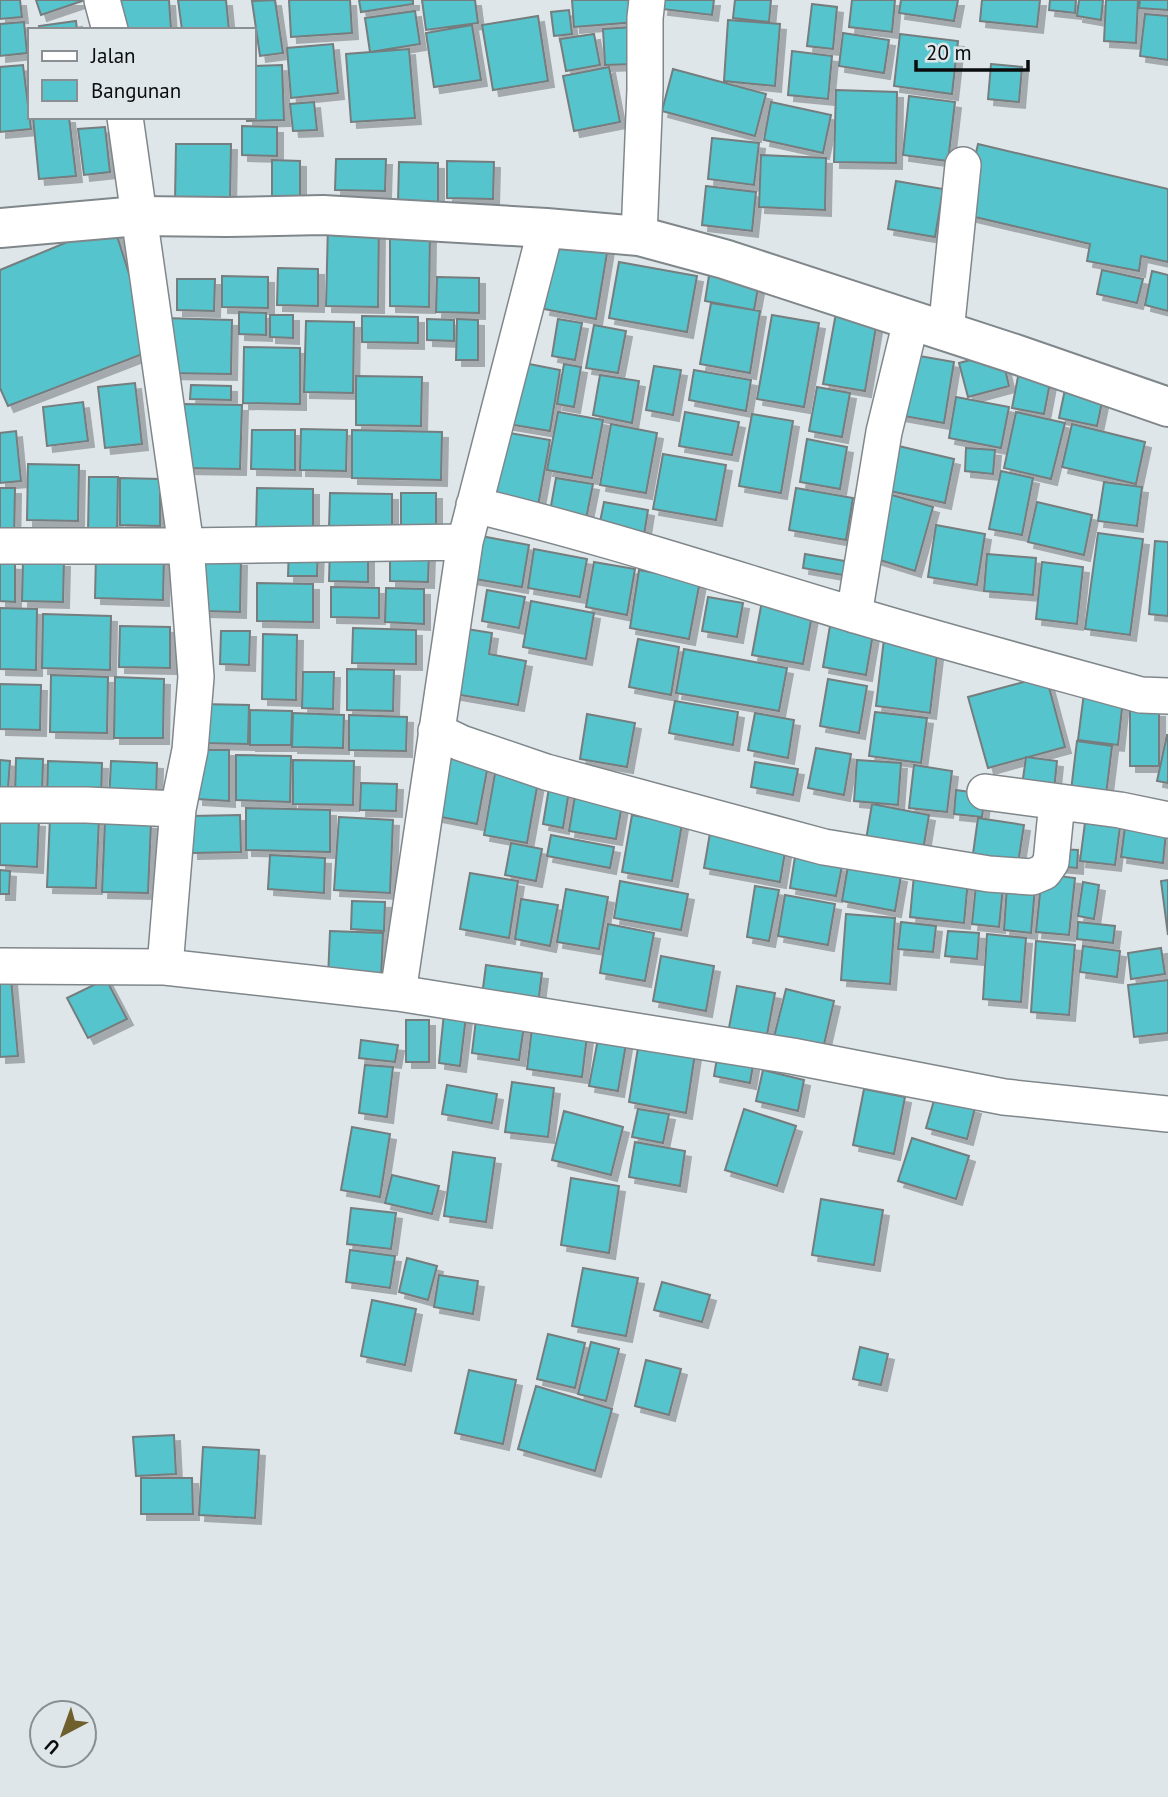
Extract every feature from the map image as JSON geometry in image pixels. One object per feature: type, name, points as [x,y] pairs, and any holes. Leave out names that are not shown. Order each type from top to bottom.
[{"type":"street","points":[[103,0],[110,28]]},
{"type":"street","points":[[639,236],[647,0]]},
{"type":"street","points":[[125,119],[186,546],[196,677],[190,750],[178,809],[165,967]]},
{"type":"street","points":[[854,615],[884,432],[928,327],[964,165]]},
{"type":"street","points":[[0,228],[138,216],[323,215],[639,236],[724,259],[1168,407]]},
{"type":"street","points":[[398,993],[465,542],[546,228]]},
{"type":"street","points":[[474,505],[529,518],[854,615],[1141,695],[1168,696]]},
{"type":"street","points":[[0,546],[465,542]]},
{"type":"street","points":[[436,732],[547,772],[811,844],[989,874],[1032,877],[1044,872],[1051,862],[1057,802]]},
{"type":"street","points":[[985,792],[1120,810],[1168,820]]},
{"type":"street","points":[[0,805],[178,809]]},
{"type":"street","points":[[0,966],[165,967],[398,993],[792,1056],[1004,1097],[1168,1114]]},
{"type":"building","points":[[0,0],[20,0],[22,17],[0,19]]},
{"type":"building","points":[[36,0],[81,0],[82,1],[41,15]]},
{"type":"building","points":[[121,0],[169,0],[171,28],[123,28]]},
{"type":"building","points":[[178,0],[226,0],[229,28],[182,28]]},
{"type":"building","points":[[275,0],[283,53],[260,56],[252,1]]},
{"type":"building","points":[[289,0],[350,0],[352,33],[291,37]]},
{"type":"building","points":[[359,0],[413,0],[413,4],[361,12]]},
{"type":"building","points":[[422,0],[475,0],[478,23],[426,30]]},
{"type":"building","points":[[572,0],[635,0],[636,22],[574,27]]},
{"type":"building","points":[[663,0],[714,0],[712,15],[662,9]]},
{"type":"building","points":[[735,0],[771,0],[769,22],[733,18]]},
{"type":"building","points":[[852,0],[895,0],[892,32],[849,27]]},
{"type":"building","points":[[901,0],[958,0],[954,21],[899,13]]},
{"type":"building","points":[[982,0],[1040,0],[1037,27],[980,21]]},
{"type":"building","points":[[1050,0],[1076,0],[1075,13],[1049,10]]},
{"type":"building","points":[[1079,0],[1103,0],[1101,20],[1077,16]]},
{"type":"building","points":[[1106,0],[1138,0],[1136,43],[1104,41]]},
{"type":"building","points":[[1140,0],[1168,0],[1168,10],[1139,8]]},
{"type":"building","points":[[812,4],[837,7],[833,49],[807,46]]},
{"type":"building","points":[[569,10],[572,34],[554,36],[551,12]]},
{"type":"building","points":[[415,11],[420,44],[370,52],[365,18]]},
{"type":"building","points":[[1145,14],[1168,16],[1168,60],[1140,56]]},
{"type":"building","points":[[538,16],[548,81],[493,90],[482,25]]},
{"type":"building","points":[[728,20],[780,24],[775,86],[724,81]]},
{"type":"building","points":[[76,21],[77,28],[40,28]]},
{"type":"building","points":[[24,22],[27,53],[0,56],[0,24]]},
{"type":"building","points":[[472,25],[481,80],[434,87],[426,33]]},
{"type":"building","points":[[633,27],[635,64],[605,65],[603,29]]},
{"type":"building","points":[[843,33],[889,40],[884,73],[839,66]]},
{"type":"building","points":[[594,34],[600,65],[566,71],[560,39]]},
{"type":"building","points":[[900,34],[958,41],[952,94],[894,86]]},
{"type":"building","points":[[333,44],[338,93],[291,98],[287,48]]},
{"type":"building","points":[[409,49],[415,118],[351,122],[346,54]]},
{"type":"building","points":[[792,51],[832,56],[828,99],[788,95]]},
{"type":"building","points":[[991,64],[1022,67],[1019,102],[988,99]]},
{"type":"building","points":[[23,65],[31,129],[0,132],[0,67]]},
{"type":"building","points":[[282,65],[284,120],[247,121],[256,119],[256,66]]},
{"type":"building","points":[[609,67],[620,122],[574,131],[563,76]]},
{"type":"building","points":[[673,69],[766,94],[755,136],[662,111]]},
{"type":"building","points":[[836,90],[897,92],[896,163],[834,162]]},
{"type":"building","points":[[909,96],[955,102],[948,161],[903,155]]},
{"type":"building","points":[[314,102],[317,130],[293,131],[290,104]]},
{"type":"building","points":[[771,102],[831,115],[823,153],[764,140]]},
{"type":"building","points":[[33,119],[69,119],[76,176],[39,179]]},
{"type":"building","points":[[242,126],[277,127],[277,156],[242,155]]},
{"type":"building","points":[[105,127],[110,172],[84,175],[78,129]]},
{"type":"building","points":[[712,138],[759,143],[754,185],[708,179]]},
{"type":"building","points":[[176,144],[231,144],[230,202],[175,201]]},
{"type":"building","points":[[978,144],[1168,189],[1168,262],[1141,256],[1139,271],[1087,261],[1090,244],[962,214]]},
{"type":"building","points":[[761,155],[826,158],[825,210],[759,207]]},
{"type":"building","points":[[336,159],[386,159],[385,191],[335,190]]},
{"type":"building","points":[[272,160],[300,161],[300,206],[272,205]]},
{"type":"building","points":[[447,161],[494,162],[493,199],[447,198]]},
{"type":"building","points":[[399,162],[438,163],[438,202],[398,202]]},
{"type":"building","points":[[896,181],[943,189],[935,237],[888,229]]},
{"type":"building","points":[[706,186],[756,192],[752,231],[702,225]]},
{"type":"building","points":[[113,223],[153,350],[8,406],[0,388],[0,270]]},
{"type":"building","points":[[328,224],[379,225],[378,307],[326,306]]},
{"type":"building","points":[[558,232],[609,241],[596,319],[544,309]]},
{"type":"building","points":[[390,233],[430,233],[429,307],[390,306]]},
{"type":"building","points":[[619,262],[697,276],[687,332],[609,318]]},
{"type":"building","points":[[711,263],[761,272],[754,310],[705,301]]},
{"type":"building","points":[[278,268],[318,269],[318,306],[277,305]]},
{"type":"building","points":[[1102,270],[1143,279],[1137,303],[1097,294]]},
{"type":"building","points":[[1152,271],[1168,275],[1168,311],[1145,305]]},
{"type":"building","points":[[222,276],[268,277],[268,308],[222,307]]},
{"type":"building","points":[[437,277],[479,278],[479,313],[436,312]]},
{"type":"building","points":[[177,279],[215,279],[214,311],[177,310]]},
{"type":"building","points":[[711,303],[760,311],[750,373],[700,364]]},
{"type":"building","points":[[239,312],[266,313],[266,335],[239,334]]},
{"type":"building","points":[[836,313],[877,321],[865,391],[823,384]]},
{"type":"building","points":[[270,315],[293,315],[293,338],[270,337]]},
{"type":"building","points":[[772,315],[819,323],[804,407],[757,399]]},
{"type":"building","points":[[362,316],[418,317],[418,343],[362,342]]},
{"type":"building","points":[[164,318],[232,320],[231,374],[162,373]]},
{"type":"building","points":[[427,319],[454,320],[454,341],[427,340]]},
{"type":"building","points":[[457,319],[478,320],[478,360],[456,360]]},
{"type":"building","points":[[558,319],[582,323],[575,360],[552,356]]},
{"type":"building","points":[[306,321],[354,322],[353,393],[304,392]]},
{"type":"building","points":[[594,325],[626,331],[618,373],[586,368]]},
{"type":"building","points":[[244,347],[300,348],[300,404],[243,403]]},
{"type":"building","points":[[1001,352],[1009,386],[968,397],[959,363]]},
{"type":"building","points":[[908,354],[954,362],[944,423],[898,415]]},
{"type":"building","points":[[519,362],[560,370],[550,431],[508,424]]},
{"type":"building","points":[[564,364],[581,367],[574,407],[557,404]]},
{"type":"building","points":[[654,366],[681,370],[673,415],[646,410]]},
{"type":"building","points":[[1020,366],[1052,372],[1044,414],[1012,408]]},
{"type":"building","points":[[694,370],[751,380],[746,411],[689,400]]},
{"type":"building","points":[[600,375],[639,381],[632,423],[593,415]]},
{"type":"building","points":[[356,376],[422,377],[421,426],[356,425]]},
{"type":"building","points":[[1067,380],[1105,388],[1097,426],[1059,418]]},
{"type":"building","points":[[135,383],[142,444],[105,448],[98,387]]},
{"type":"building","points":[[191,385],[231,386],[231,400],[190,399]]},
{"type":"building","points":[[817,387],[850,393],[842,437],[809,431]]},
{"type":"building","points":[[956,397],[1009,407],[1001,448],[949,438]]},
{"type":"building","points":[[83,402],[88,441],[47,446],[43,407]]},
{"type":"building","points":[[182,404],[242,405],[240,469],[181,468]]},
{"type":"building","points":[[558,412],[603,420],[592,478],[547,470]]},
{"type":"building","points":[[685,412],[739,422],[732,455],[679,446]]},
{"type":"building","points":[[1016,412],[1065,423],[1051,479],[1004,468]]},
{"type":"building","points":[[752,414],[793,421],[781,493],[739,486]]},
{"type":"building","points":[[611,424],[657,433],[646,493],[600,485]]},
{"type":"building","points":[[1072,424],[1145,442],[1136,484],[1062,467]]},
{"type":"building","points":[[301,429],[347,430],[346,471],[300,470]]},
{"type":"building","points":[[252,430],[295,430],[295,470],[251,469]]},
{"type":"building","points":[[352,430],[442,432],[441,480],[352,478]]},
{"type":"building","points":[[16,431],[21,481],[0,483],[0,433]]},
{"type":"building","points":[[498,431],[550,440],[538,506],[487,496]]},
{"type":"building","points":[[807,439],[847,447],[840,489],[800,482]]},
{"type":"building","points":[[890,444],[954,459],[945,503],[881,489]]},
{"type":"building","points":[[966,448],[995,450],[993,474],[965,471]]},
{"type":"building","points":[[663,454],[726,465],[716,520],[653,509]]},
{"type":"building","points":[[28,464],[79,465],[78,521],[27,520]]},
{"type":"building","points":[[1001,471],[1033,478],[1022,535],[989,529]]},
{"type":"building","points":[[89,477],[118,477],[117,533],[88,532]]},
{"type":"building","points":[[120,478],[160,479],[160,526],[120,525]]},
{"type":"building","points":[[556,478],[593,484],[585,524],[549,517]]},
{"type":"building","points":[[1104,482],[1142,487],[1137,526],[1098,521]]},
{"type":"building","points":[[0,488],[15,488],[14,544],[0,544]]},
{"type":"building","points":[[257,488],[313,489],[313,533],[256,532]]},
{"type":"building","points":[[796,488],[853,498],[846,540],[789,530]]},
{"type":"building","points":[[330,493],[392,494],[392,530],[329,529]]},
{"type":"building","points":[[401,493],[436,493],[436,533],[401,532]]},
{"type":"building","points":[[885,493],[933,507],[915,571],[867,556]]},
{"type":"building","points":[[604,502],[648,510],[644,535],[599,527]]},
{"type":"building","points":[[1037,502],[1092,515],[1084,555],[1028,542]]},
{"type":"building","points":[[936,525],[985,534],[977,585],[928,577]]},
{"type":"building","points":[[1098,533],[1143,539],[1130,635],[1085,629]]},
{"type":"building","points":[[476,535],[529,545],[522,587],[469,578]]},
{"type":"building","points":[[1155,541],[1168,542],[1168,616],[1149,614]]},
{"type":"building","points":[[289,546],[318,547],[317,576],[288,576]]},
{"type":"building","points":[[330,547],[368,548],[368,582],[329,581]]},
{"type":"building","points":[[534,549],[587,559],[580,597],[528,588]]},
{"type":"building","points":[[390,551],[429,552],[428,582],[390,581]]},
{"type":"building","points":[[96,554],[164,555],[163,600],[95,598]]},
{"type":"building","points":[[805,554],[845,561],[843,575],[803,568]]},
{"type":"building","points":[[987,554],[1036,558],[1033,595],[984,591]]},
{"type":"building","points":[[23,560],[64,561],[63,602],[22,601]]},
{"type":"building","points":[[205,560],[241,560],[240,612],[204,611]]},
{"type":"building","points":[[594,562],[635,569],[627,615],[586,607]]},
{"type":"building","points":[[1042,562],[1083,567],[1077,624],[1036,619]]},
{"type":"building","points":[[0,563],[15,564],[15,602],[0,601]]},
{"type":"building","points":[[639,570],[700,581],[689,639],[630,628]]},
{"type":"building","points":[[257,583],[313,584],[313,622],[257,621]]},
{"type":"building","points":[[331,587],[379,588],[379,618],[331,617]]},
{"type":"building","points":[[386,588],[424,589],[424,624],[385,622]]},
{"type":"building","points":[[487,590],[525,597],[519,628],[482,621]]},
{"type":"building","points":[[708,597],[743,603],[737,637],[702,631]]},
{"type":"building","points":[[531,601],[594,613],[586,659],[523,647]]},
{"type":"building","points":[[762,601],[813,610],[803,664],[752,655]]},
{"type":"building","points":[[0,608],[37,609],[36,670],[0,669]]},
{"type":"building","points":[[43,614],[111,616],[110,670],[42,668]]},
{"type":"building","points":[[831,620],[874,628],[866,675],[823,667]]},
{"type":"building","points":[[120,626],[170,627],[170,668],[119,667]]},
{"type":"building","points":[[353,628],[416,630],[416,664],[352,663]]},
{"type":"building","points":[[467,629],[492,633],[489,654],[526,661],[518,705],[455,694]]},
{"type":"building","points":[[221,631],[250,631],[249,665],[220,664]]},
{"type":"building","points":[[263,634],[297,635],[296,700],[262,699]]},
{"type":"building","points":[[638,639],[679,647],[671,695],[629,687]]},
{"type":"building","points":[[884,639],[938,646],[930,713],[876,706]]},
{"type":"building","points":[[684,649],[787,668],[779,711],[676,693]]},
{"type":"building","points":[[347,669],[394,670],[393,711],[347,710]]},
{"type":"building","points":[[303,672],[334,672],[333,709],[302,708]]},
{"type":"building","points":[[51,675],[108,677],[107,733],[50,732]]},
{"type":"building","points":[[1046,676],[1065,747],[988,768],[968,697]]},
{"type":"building","points":[[115,677],[164,679],[163,738],[114,738]]},
{"type":"building","points":[[828,679],[867,686],[859,733],[820,726]]},
{"type":"building","points":[[0,684],[41,685],[40,730],[0,729]]},
{"type":"building","points":[[1085,685],[1124,690],[1118,745],[1078,740]]},
{"type":"building","points":[[675,701],[738,712],[733,745],[669,733]]},
{"type":"building","points":[[200,704],[249,705],[248,744],[200,743]]},
{"type":"building","points":[[250,710],[292,711],[291,745],[250,745]]},
{"type":"building","points":[[1130,710],[1159,711],[1159,766],[1130,766]]},
{"type":"building","points":[[875,712],[927,718],[921,763],[869,756]]},
{"type":"building","points":[[293,713],[344,715],[343,748],[292,747]]},
{"type":"building","points":[[755,713],[794,720],[788,758],[748,750]]},
{"type":"building","points":[[587,714],[635,723],[627,767],[580,759]]},
{"type":"building","points":[[349,715],[407,717],[406,751],[349,750]]},
{"type":"building","points":[[1168,735],[1168,783],[1157,781]]},
{"type":"building","points":[[1077,741],[1112,746],[1105,803],[1070,799]]},
{"type":"building","points":[[816,748],[851,754],[844,795],[808,788]]},
{"type":"building","points":[[198,750],[229,750],[229,801],[197,799]]},
{"type":"building","points":[[442,752],[489,760],[477,824],[431,815]]},
{"type":"building","points":[[236,755],[291,756],[290,802],[236,800]]},
{"type":"building","points":[[1026,757],[1057,761],[1054,790],[1022,786]]},
{"type":"building","points":[[16,758],[43,759],[42,796],[15,795]]},
{"type":"building","points":[[0,760],[10,761],[8,788],[0,788]]},
{"type":"building","points":[[293,760],[354,761],[353,805],[293,804]]},
{"type":"building","points":[[857,760],[901,763],[898,805],[854,801]]},
{"type":"building","points":[[48,761],[102,763],[101,802],[47,800]]},
{"type":"building","points":[[111,761],[157,763],[156,802],[109,801]]},
{"type":"building","points":[[755,762],[798,769],[793,795],[751,787]]},
{"type":"building","points":[[914,765],[952,771],[947,812],[909,808]]},
{"type":"building","points":[[496,768],[539,776],[527,843],[484,835]]},
{"type":"building","points":[[361,783],[397,784],[396,811],[360,810]]},
{"type":"building","points":[[549,788],[569,791],[563,828],[543,824]]},
{"type":"building","points":[[576,790],[623,799],[616,839],[569,831]]},
{"type":"building","points":[[956,790],[985,794],[982,817],[954,814]]},
{"type":"building","points":[[872,804],[929,815],[921,862],[864,852]]},
{"type":"building","points":[[246,808],[330,810],[330,852],[246,850]]},
{"type":"building","points":[[240,815],[241,852],[192,853],[191,816]]},
{"type":"building","points":[[632,815],[682,824],[672,881],[622,872]]},
{"type":"building","points":[[1086,815],[1121,819],[1115,865],[1080,861]]},
{"type":"building","points":[[50,817],[99,818],[96,888],[47,887]]},
{"type":"building","points":[[339,817],[393,820],[390,893],[334,890]]},
{"type":"building","points":[[978,818],[1024,825],[1016,876],[971,868]]},
{"type":"building","points":[[0,819],[39,821],[37,867],[0,865]]},
{"type":"building","points":[[105,820],[151,823],[148,893],[102,892]]},
{"type":"building","points":[[1125,827],[1166,832],[1163,863],[1121,857]]},
{"type":"building","points":[[710,833],[786,846],[780,882],[704,868]]},
{"type":"building","points":[[551,835],[614,847],[610,868],[547,856]]},
{"type":"building","points":[[511,843],[542,849],[536,881],[505,875]]},
{"type":"building","points":[[1057,849],[1078,850],[1077,868],[1055,866]]},
{"type":"building","points":[[270,855],[325,858],[324,893],[268,889]]},
{"type":"building","points":[[795,857],[842,866],[836,896],[790,888]]},
{"type":"building","points":[[848,866],[901,876],[895,911],[842,901]]},
{"type":"building","points":[[0,870],[10,871],[9,894],[0,894]]},
{"type":"building","points":[[470,873],[518,881],[509,938],[460,929]]},
{"type":"building","points":[[1042,874],[1075,878],[1069,935],[1036,932]]},
{"type":"building","points":[[914,875],[968,880],[964,923],[910,917]]},
{"type":"building","points":[[1168,880],[1168,935],[1161,881]]},
{"type":"building","points":[[620,881],[688,894],[681,930],[614,918]]},
{"type":"building","points":[[1083,882],[1099,885],[1094,919],[1078,916]]},
{"type":"building","points":[[976,885],[1003,887],[999,927],[972,924]]},
{"type":"building","points":[[755,886],[779,890],[769,941],[747,937]]},
{"type":"building","points":[[1007,886],[1035,888],[1031,933],[1004,930]]},
{"type":"building","points":[[566,889],[608,897],[599,949],[557,942]]},
{"type":"building","points":[[785,895],[835,904],[828,945],[778,936]]},
{"type":"building","points":[[521,899],[558,905],[550,946],[515,939]]},
{"type":"building","points":[[352,901],[385,902],[384,931],[351,929]]},
{"type":"building","points":[[846,914],[895,918],[890,984],[841,980]]},
{"type":"building","points":[[901,922],[936,926],[933,952],[898,949]]},
{"type":"building","points":[[1078,922],[1115,926],[1113,943],[1077,939]]},
{"type":"building","points":[[608,924],[654,933],[645,981],[600,973]]},
{"type":"building","points":[[330,931],[383,933],[381,980],[328,978]]},
{"type":"building","points":[[948,931],[979,933],[977,959],[945,956]]},
{"type":"building","points":[[987,934],[1026,938],[1021,1002],[983,999]]},
{"type":"building","points":[[1036,941],[1075,945],[1069,1015],[1031,1012]]},
{"type":"building","points":[[1083,946],[1120,951],[1117,977],[1080,972]]},
{"type":"building","points":[[1161,948],[1165,974],[1131,979],[1128,953]]},
{"type":"building","points":[[661,956],[714,966],[706,1011],[653,1001]]},
{"type":"building","points":[[486,965],[542,973],[538,1004],[482,996]]},
{"type":"building","points":[[11,978],[18,1056],[0,1057],[0,979]]},
{"type":"building","points":[[106,979],[127,1019],[88,1038],[67,998]]},
{"type":"building","points":[[1168,980],[1168,1033],[1134,1037],[1128,985]]},
{"type":"building","points":[[737,986],[775,993],[766,1040],[728,1033]]},
{"type":"building","points":[[786,989],[834,1001],[823,1049],[774,1037]]},
{"type":"building","points":[[477,1011],[525,1019],[519,1060],[472,1053]]},
{"type":"building","points":[[444,1013],[466,1016],[460,1066],[439,1063]]},
{"type":"building","points":[[406,1020],[429,1020],[429,1062],[406,1062]]},
{"type":"building","points":[[532,1028],[587,1036],[582,1077],[527,1069]]},
{"type":"building","points":[[640,1036],[696,1047],[686,1113],[629,1102]]},
{"type":"building","points":[[598,1039],[626,1044],[618,1091],[589,1086]]},
{"type":"building","points":[[361,1040],[398,1045],[395,1062],[359,1058]]},
{"type":"building","points":[[717,1058],[753,1065],[750,1083],[714,1076]]},
{"type":"building","points":[[365,1065],[393,1067],[387,1117],[359,1113]]},
{"type":"building","points":[[763,1070],[804,1080],[798,1111],[756,1101]]},
{"type":"building","points":[[512,1082],[554,1088],[548,1137],[505,1132]]},
{"type":"building","points":[[447,1085],[497,1094],[492,1123],[442,1114]]},
{"type":"building","points":[[864,1089],[905,1097],[894,1154],[853,1145]]},
{"type":"building","points":[[935,1097],[975,1108],[967,1139],[926,1128]]},
{"type":"building","points":[[638,1109],[669,1114],[663,1143],[632,1137]]},
{"type":"building","points":[[744,1109],[796,1126],[777,1186],[725,1170]]},
{"type":"building","points":[[564,1111],[623,1127],[611,1175],[552,1160]]},
{"type":"building","points":[[352,1127],[390,1134],[380,1197],[341,1190]]},
{"type":"building","points":[[912,1138],[969,1156],[956,1199],[898,1181]]},
{"type":"building","points":[[635,1142],[685,1151],[680,1186],[629,1177]]},
{"type":"building","points":[[453,1152],[495,1158],[486,1222],[444,1216]]},
{"type":"building","points":[[392,1175],[439,1186],[432,1214],[385,1203]]},
{"type":"building","points":[[571,1178],[619,1186],[609,1253],[561,1245]]},
{"type":"building","points":[[821,1199],[883,1210],[874,1265],[812,1255]]},
{"type":"building","points":[[351,1208],[396,1213],[391,1249],[347,1244]]},
{"type":"building","points":[[350,1250],[395,1256],[390,1288],[346,1282]]},
{"type":"building","points":[[407,1258],[437,1266],[428,1300],[399,1292]]},
{"type":"building","points":[[583,1268],[638,1278],[626,1336],[572,1326]]},
{"type":"building","points":[[439,1275],[478,1281],[473,1314],[434,1307]]},
{"type":"building","points":[[662,1282],[710,1295],[702,1322],[654,1310]]},
{"type":"building","points":[[372,1300],[416,1309],[405,1365],[361,1356]]},
{"type":"building","points":[[548,1334],[585,1343],[575,1388],[537,1379]]},
{"type":"building","points":[[591,1342],[619,1349],[606,1401],[578,1394]]},
{"type":"building","points":[[860,1347],[888,1354],[881,1385],[853,1379]]},
{"type":"building","points":[[646,1360],[681,1369],[669,1415],[635,1406]]},
{"type":"building","points":[[469,1370],[516,1380],[503,1444],[455,1433]]},
{"type":"building","points":[[536,1386],[612,1409],[595,1471],[518,1449]]},
{"type":"building","points":[[174,1435],[176,1474],[136,1476],[133,1437]]},
{"type":"building","points":[[203,1447],[259,1450],[255,1518],[199,1515]]},
{"type":"building","points":[[141,1478],[192,1478],[193,1514],[141,1514]]}]
